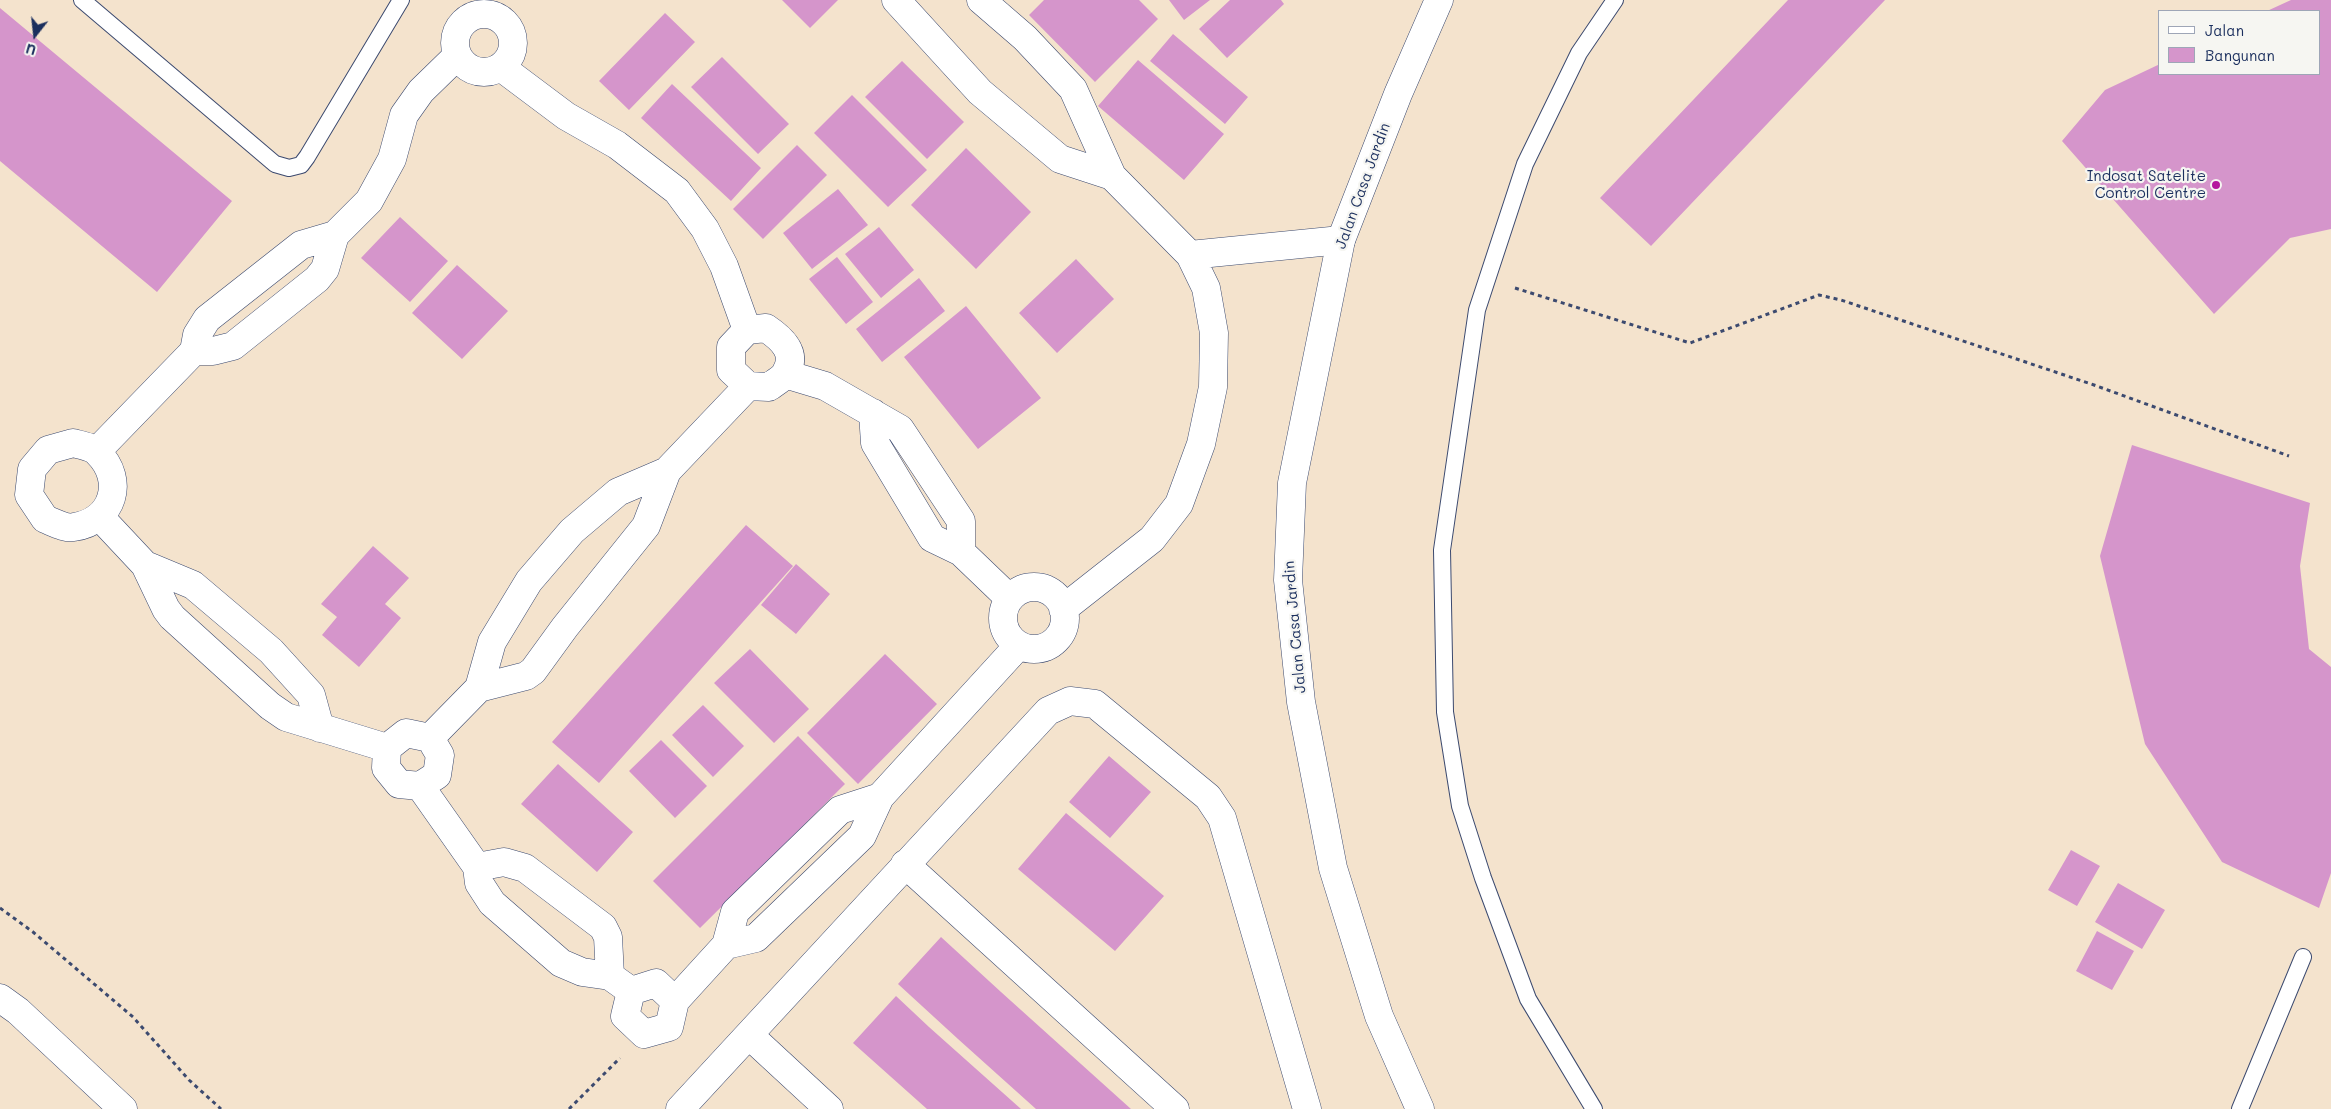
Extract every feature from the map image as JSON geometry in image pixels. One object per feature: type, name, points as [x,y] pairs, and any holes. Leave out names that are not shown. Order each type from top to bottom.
[{"type":"street","points":[[896,0],[980,92],[1060,159],[1112,176]]},
{"type":"street","points":[[981,0],[1025,38],[1073,89],[1112,176],[1190,255],[1206,288],[1214,333],[1213,387],[1201,444],[1178,504],[1152,539],[1064,609]]},
{"type":"street","name":"Jalan Casa Jardin","points":[[1420,1109],[1379,1016],[1333,868],[1301,702],[1288,580],[1292,483],[1341,240],[1398,94],[1439,0]]},
{"type":"street","points":[[497,8],[512,30],[514,51],[502,68],[485,73],[469,69],[457,56],[454,38],[462,22],[479,13],[497,8]]},
{"type":"street","points":[[194,351],[213,351],[233,346],[317,279],[325,269],[335,235],[369,201],[392,159],[404,115],[422,91],[457,56]]},
{"type":"street","points":[[502,68],[566,116],[617,145],[677,191],[705,229],[724,266],[746,330]]},
{"type":"street","points":[[97,451],[194,351],[197,335],[207,319],[301,244],[335,235]]},
{"type":"street","points":[[1190,255],[1341,240]]},
{"type":"street","points":[[766,328],[782,338],[790,355],[785,374],[769,387],[748,386],[731,370],[731,347],[746,330],[766,328]]},
{"type":"street","points":[[785,374],[825,386],[900,429],[961,521],[961,552],[1009,598]]},
{"type":"street","points":[[479,688],[526,676],[533,672],[565,627],[646,526],[667,471],[748,386]]},
{"type":"street","points":[[73,443],[97,451],[112,471],[113,496],[100,517],[73,528],[45,519],[29,495],[32,469],[48,450],[73,443]]},
{"type":"street","points":[[430,738],[479,688],[492,642],[529,580],[572,531],[618,492],[667,471]]},
{"type":"street","points":[[100,517],[145,565],[172,617],[270,706],[286,717],[387,748]]},
{"type":"street","points":[[145,565],[193,585],[271,651],[311,695],[320,728]]},
{"type":"street","points":[[1029,587],[1040,587],[1054,596],[1064,609],[1065,621],[1061,633],[1053,642],[1042,648],[1030,649],[1019,645],[1008,636],[1003,624],[1003,610],[1009,598],[1018,590],[1029,587]]},
{"type":"street","points":[[477,867],[504,862],[525,868],[604,927],[620,984],[625,1016],[644,1034],[669,1027],[675,1001],[726,944],[734,912],[840,810],[880,797],[1019,645]]},
{"type":"street","points":[[680,1109],[904,864],[1048,711],[1070,701],[1095,704],[1208,797],[1222,818],[1307,1109]]},
{"type":"street","points":[[406,733],[430,738],[440,755],[437,775],[420,786],[400,784],[386,768],[387,748],[406,733]]},
{"type":"street","points":[[420,786],[477,867],[479,884],[492,903],[561,963],[620,984],[656,983],[675,1001]]},
{"type":"street","points":[[904,864],[1175,1109]]},
{"type":"street","points":[[0,998],[18,1011],[123,1109]]},
{"type":"street","points":[[749,1035],[829,1109]]},
{"type":"lane","points":[[82,0],[275,164],[289,168],[301,165],[307,157],[401,0]]},
{"type":"lane","points":[[1594,1109],[1528,999],[1483,878],[1460,806],[1445,712],[1442,550],[1477,310],[1525,164],[1579,52],[1615,0]]},
{"type":"lane","points":[[2240,1109],[2304,957]]},
{"type":"path","points":[[1488,280],[1535,293],[1690,343],[1819,295],[1841,300],[2085,382],[2289,456]]},
{"type":"path","points":[[0,908],[33,932],[133,1017],[189,1080],[221,1109]]},
{"type":"path","points":[[569,1109],[644,1034]]},
{"type":"building","points":[[782,0],[838,0],[810,28]]},
{"type":"building","points":[[1044,0],[1139,0],[1158,19],[1095,82],[1029,15]]},
{"type":"building","points":[[1169,0],[1210,0],[1184,20]]},
{"type":"building","points":[[1230,0],[1281,0],[1284,4],[1227,58],[1199,29]]},
{"type":"building","points":[[1788,0],[1885,0],[1651,246],[1600,198]]},
{"type":"building","name":"Indosat Satelite Control Centre","points":[[2291,0],[2331,0],[2331,229],[2290,238],[2214,314],[2062,141],[2105,90],[2158,65],[2158,75],[2321,75],[2321,10],[2269,10]]},
{"type":"building","points":[[0,8],[232,201],[157,292],[0,161]]},
{"type":"building","points":[[665,13],[695,42],[629,110],[599,81]]},
{"type":"building","points":[[1173,34],[1248,97],[1225,124],[1150,61]]},
{"type":"building","points":[[722,57],[789,124],[758,154],[691,87]]},
{"type":"building","points":[[1138,60],[1224,134],[1184,180],[1098,106]]},
{"type":"building","points":[[902,61],[964,122],[927,159],[865,97]]},
{"type":"building","points":[[672,84],[761,168],[731,201],[641,118]]},
{"type":"building","points":[[852,95],[927,170],[888,207],[814,133]]},
{"type":"building","points":[[797,145],[827,175],[763,239],[733,209]]},
{"type":"building","points":[[966,148],[1031,212],[976,269],[911,205]]},
{"type":"building","points":[[838,189],[868,225],[812,269],[783,233]]},
{"type":"building","points":[[400,217],[448,261],[410,302],[361,258]]},
{"type":"building","points":[[879,227],[914,270],[881,298],[845,254]]},
{"type":"building","points":[[837,257],[873,302],[846,324],[809,279]]},
{"type":"building","points":[[1076,259],[1114,299],[1057,353],[1019,313]]},
{"type":"building","points":[[457,265],[508,311],[462,359],[412,313]]},
{"type":"building","points":[[919,278],[945,311],[882,362],[856,329]]},
{"type":"building","points":[[966,306],[1041,398],[978,449],[904,357]]},
{"type":"building","points":[[2132,445],[2310,503],[2300,566],[2309,649],[2331,667],[2331,873],[2319,908],[2222,862],[2145,744],[2100,556]]},
{"type":"building","points":[[746,525],[793,566],[599,783],[552,742]]},
{"type":"building","points":[[373,546],[409,578],[385,604],[401,618],[359,667],[322,635],[337,617],[321,604]]},
{"type":"building","points":[[796,564],[830,594],[796,634],[761,605]]},
{"type":"building","points":[[750,649],[809,709],[774,743],[714,683]]},
{"type":"building","points":[[885,654],[937,704],[858,784],[807,733]]},
{"type":"building","points":[[703,705],[744,746],[713,777],[672,735]]},
{"type":"building","points":[[798,736],[845,784],[700,928],[653,881]]},
{"type":"building","points":[[661,740],[707,786],[675,818],[629,771]]},
{"type":"building","points":[[1109,756],[1151,792],[1110,838],[1069,802]]},
{"type":"building","points":[[558,764],[633,832],[597,872],[521,804]]},
{"type":"building","points":[[1066,813],[1164,896],[1115,951],[1018,869]]},
{"type":"building","points":[[2071,850],[2100,866],[2077,906],[2048,890]]},
{"type":"building","points":[[2118,883],[2165,910],[2142,949],[2095,922]]},
{"type":"building","points":[[2097,931],[2134,951],[2112,990],[2076,971]]},
{"type":"building","points":[[941,937],[1131,1109],[1036,1109],[958,1039],[898,984]]},
{"type":"building","points":[[896,996],[1021,1109],[927,1109],[853,1043]]},
{"type":"place","name":"Indosat Satelite Control Centre","points":[[2216,185]]}]
